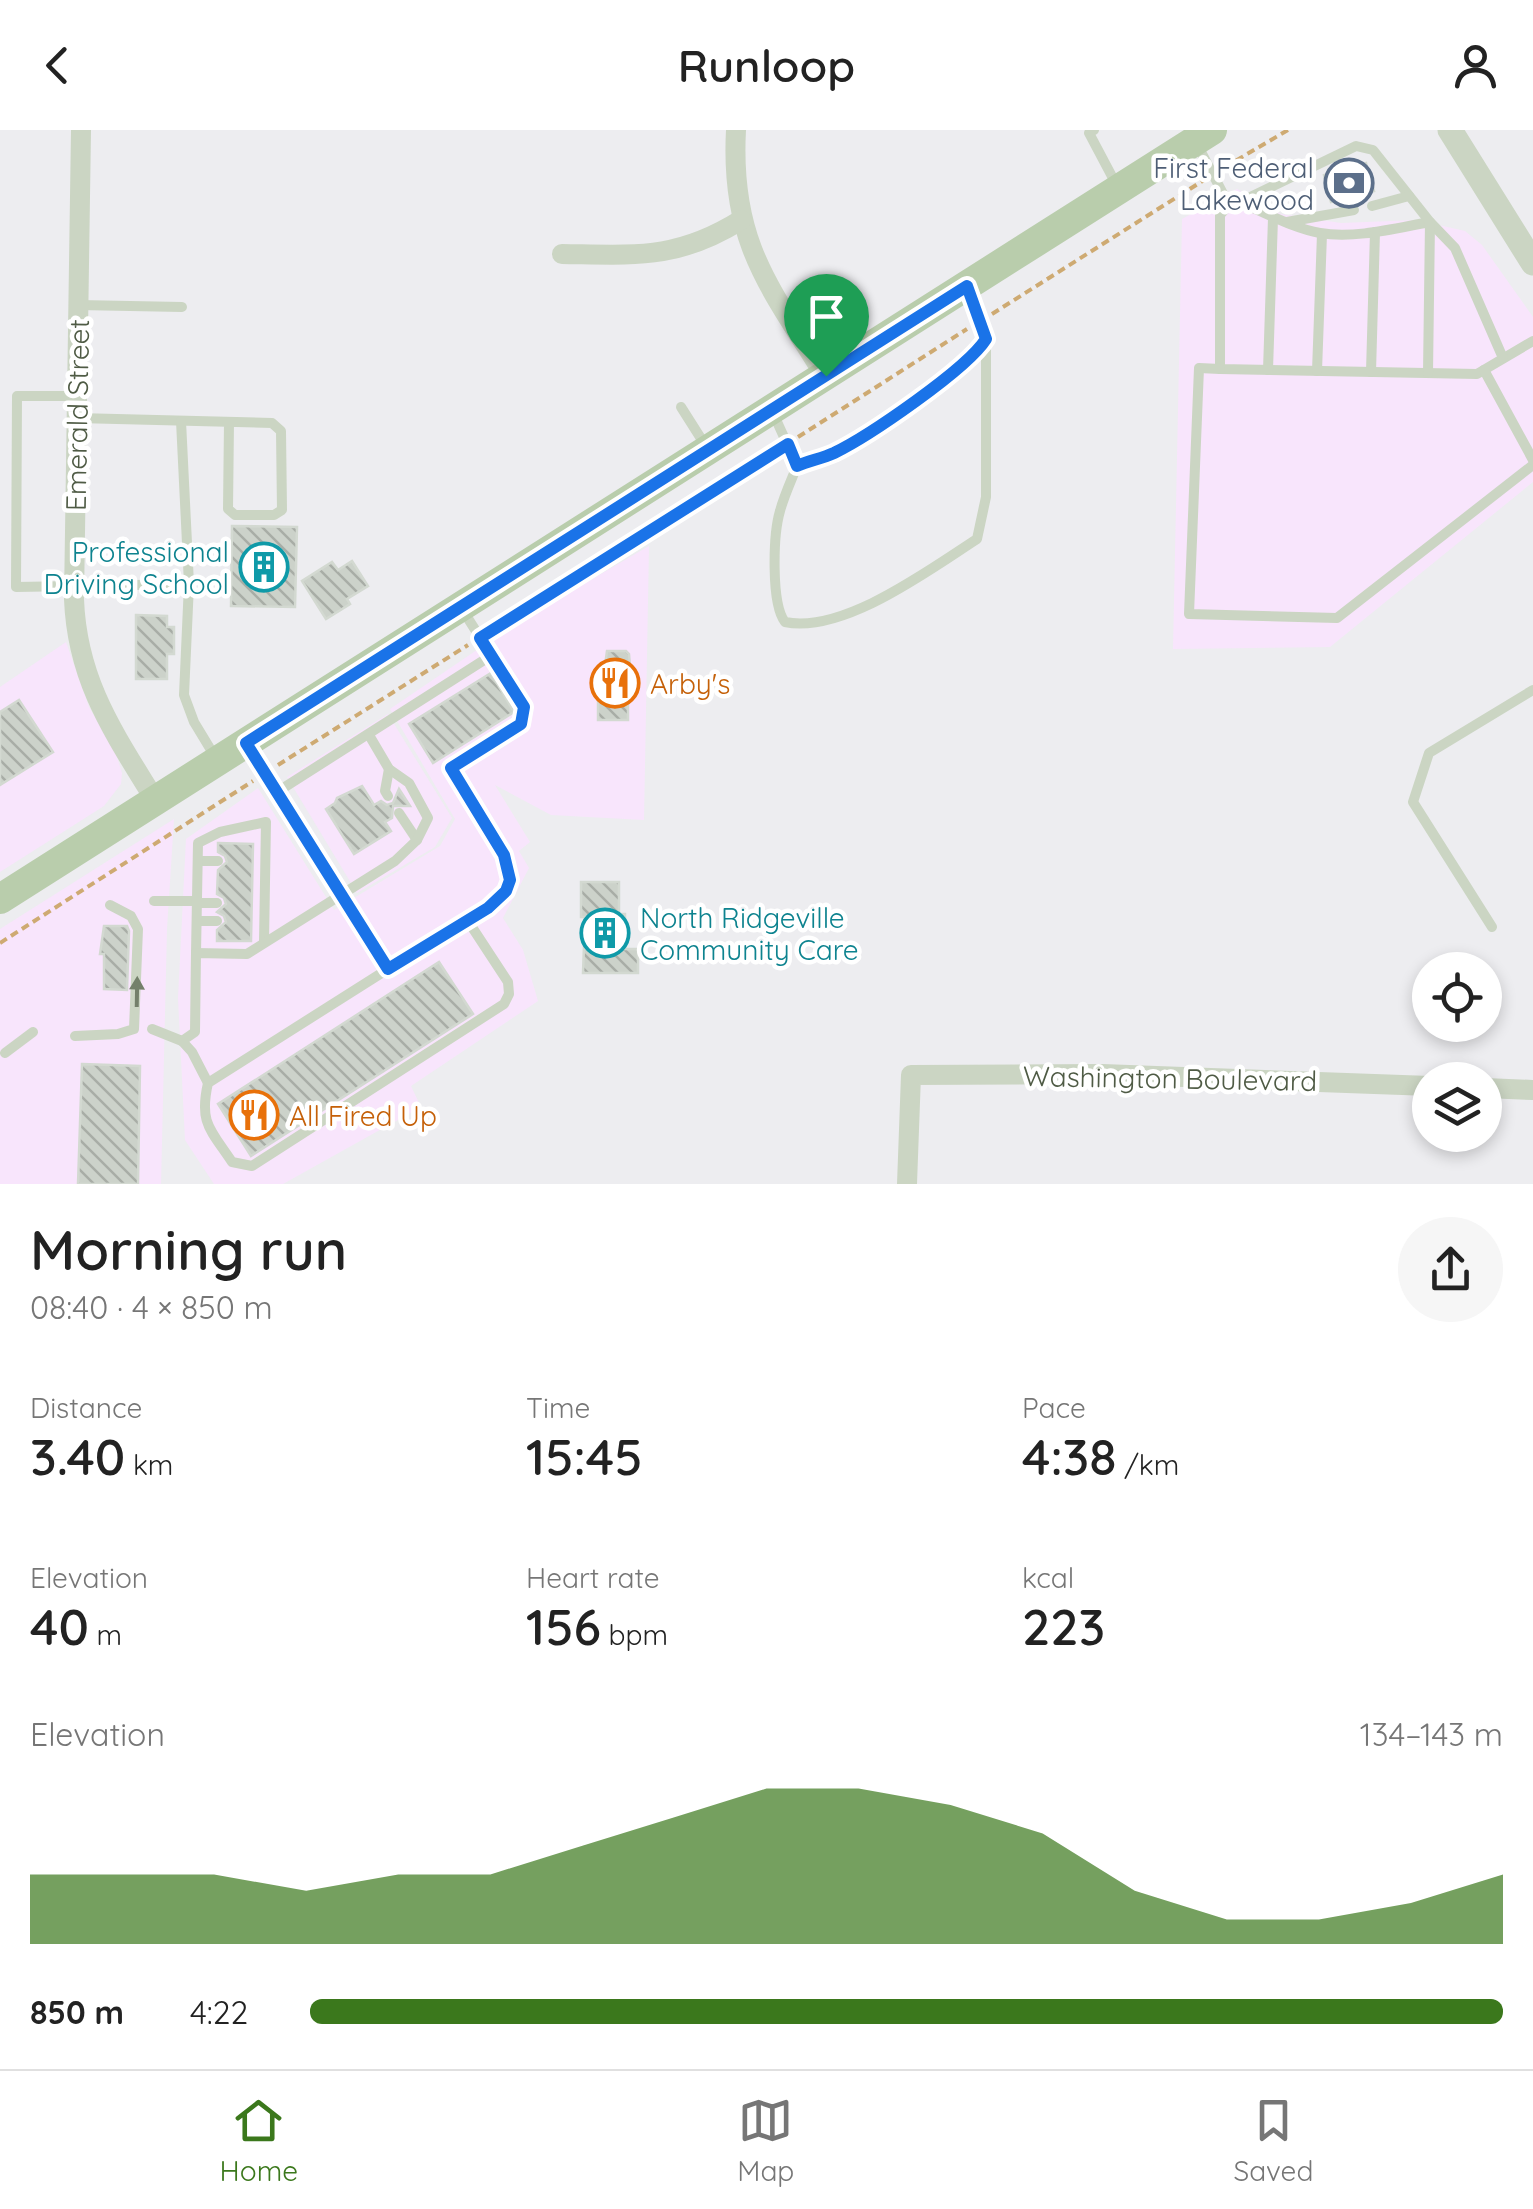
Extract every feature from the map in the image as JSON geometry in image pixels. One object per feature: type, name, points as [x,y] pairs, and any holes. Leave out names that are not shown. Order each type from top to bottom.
[{"type":"main road","points":[[0,899],[1199,135]]},
{"type":"street","name":"Emerald Street","points":[[82,130],[74,587],[77,640],[104,716],[155,800]]},
{"type":"street","points":[[736,130],[734,171],[741,220],[752,253],[826,376]]},
{"type":"street","points":[[1450,130],[1533,263]]},
{"type":"street","points":[[562,254],[664,253],[692,246],[741,220]]},
{"type":"street","name":"Washington Boulevard","points":[[907,1184],[911,1075],[1102,1074],[1412,1085]]},
{"type":"street","points":[[1502,1089],[1533,1090]]},
{"type":"lane","points":[[1090,131],[1119,189]]},
{"type":"lane","points":[[1199,135],[1212,174],[1234,204],[1322,234],[1374,232],[1430,222]]},
{"type":"lane","points":[[1220,369],[1220,215],[1234,204],[1356,146],[1373,150],[1455,248],[1504,358]]},
{"type":"lane","points":[[1372,206],[1409,196]]},
{"type":"lane","points":[[1286,222],[1354,210]]},
{"type":"lane","points":[[1268,370],[1273,218]]},
{"type":"lane","points":[[1428,373],[1430,222]]},
{"type":"lane","points":[[1371,372],[1374,232]]},
{"type":"lane","points":[[1317,371],[1322,234]]},
{"type":"lane","points":[[772,409],[797,466],[778,515],[778,613],[785,622],[806,626],[833,620],[907,584],[977,539],[986,497],[986,339],[967,286]]},
{"type":"lane","points":[[78,305],[182,306]]},
{"type":"lane","points":[[797,466],[834,453],[908,405],[976,355],[986,339]]},
{"type":"lane","points":[[1484,370],[1533,463],[1337,618],[1189,614],[1199,368],[1477,374],[1533,341]]},
{"type":"lane","points":[[189,584],[16,587],[17,396],[181,421],[229,422],[272,423],[281,431],[282,510],[274,515],[235,515],[228,508],[229,422]]},
{"type":"lane","points":[[681,406],[708,449]]},
{"type":"lane","points":[[181,421],[189,584],[184,695],[194,722],[217,761]]},
{"type":"lane","points":[[208,1082],[468,921],[499,900],[510,880],[504,855],[451,768],[521,724],[524,707],[461,606]]},
{"type":"lane","points":[[277,792],[492,656]]},
{"type":"lane","points":[[1492,928],[1413,802],[1429,754],[1533,690]]},
{"type":"lane","points":[[196,953],[246,954],[395,861],[417,840],[428,818],[408,784],[389,769],[369,734]]},
{"type":"lane","points":[[246,743],[388,969]]},
{"type":"lane","points":[[388,796],[389,769]]},
{"type":"lane","points":[[182,1041],[195,1032],[198,843],[220,832],[266,822],[287,808]]},
{"type":"lane","points":[[400,813],[417,840]]},
{"type":"lane","points":[[264,942],[264,922],[258,903],[259,862],[266,822]]},
{"type":"lane","points":[[198,861],[218,861]]},
{"type":"lane","points":[[154,901],[217,903]]},
{"type":"lane","points":[[75,1036],[118,1034],[134,1028],[138,928],[131,916],[110,905]]},
{"type":"lane","points":[[197,921],[217,921]]},
{"type":"lane","points":[[152,1028],[182,1041],[192,1052],[208,1082],[202,1108],[208,1126],[232,1162],[252,1166],[504,1004],[509,994],[508,982],[468,921]]},
{"type":"lane","points":[[252,922],[264,922]]},
{"type":"lane","points":[[5,1053],[33,1032]]},
{"type":"path","points":[[0,943],[1212,174],[1288,130]]},
{"type":"shaded area","points":[[1237,189],[1281,214],[1341,223],[1417,220],[1465,231],[1482,245],[1533,317],[1533,482],[1330,647],[1173,649],[1182,219]]},
{"type":"shaded area","points":[[649,546],[644,820],[551,815],[495,785],[530,842],[519,851],[529,868],[503,918],[523,950],[538,1001],[411,1086],[421,1107],[283,1184],[214,1184],[185,1140],[178,998],[186,839],[258,788],[334,910],[440,846],[455,819],[390,709],[515,624]]},
{"type":"shaded area","points":[[66,642],[89,707],[115,751],[121,784],[104,806],[0,872],[0,687]]},
{"type":"shaded area","points":[[388,714],[452,818],[435,847],[357,893],[287,777]]},
{"type":"shaded area","points":[[174,819],[167,929],[161,1184],[0,1184],[0,929]]},
{"type":"building","name":"First Federal Lakewood","points":[[1366,163],[1374,191],[1331,202],[1324,175]]},
{"type":"building","name":"Professional Driving School","points":[[232,526],[297,527],[295,607],[231,606]]},
{"type":"building","points":[[352,561],[368,586],[347,599],[350,604],[326,619],[302,581],[332,562],[338,570]]},
{"type":"building","points":[[136,615],[167,616],[167,627],[174,627],[174,654],[167,654],[167,679],[136,679]]},
{"type":"building","name":"Arby's","points":[[607,651],[629,654],[632,691],[628,691],[628,720],[598,720],[598,673],[604,673]]},
{"type":"building","points":[[491,673],[514,712],[433,763],[409,724]]},
{"type":"building","points":[[19,700],[53,752],[0,785],[0,712]]},
{"type":"building","points":[[362,786],[374,805],[381,801],[393,803],[399,789],[410,806],[393,806],[392,818],[385,822],[391,831],[354,854],[326,809],[337,798]]},
{"type":"building","points":[[218,843],[253,844],[251,941],[217,941],[217,930],[226,922],[217,912],[226,904],[217,894],[218,870],[227,862],[218,852]]},
{"type":"building","name":"North Ridgeville Community Care","points":[[581,882],[619,882],[619,914],[625,914],[625,949],[638,949],[638,973],[583,973],[585,917],[581,917]]},
{"type":"building","points":[[104,926],[127,926],[129,931],[127,990],[104,989],[104,954],[100,954]]},
{"type":"building","points":[[439,962],[473,1014],[251,1156],[218,1104]]},
{"type":"building","points":[[82,1064],[140,1066],[138,1184],[78,1184]]},
{"type":"place","name":"First Federal Lakewood","points":[[1349,183]]},
{"type":"place","name":"Professional Driving School","points":[[264,567]]},
{"type":"place","name":"Arby's","points":[[615,683]]},
{"type":"place","name":"North Ridgeville Community Care","points":[[605,933]]},
{"type":"place","name":"All Fired Up","points":[[254,1115]]},
{"type":"route","points":[[967,286],[986,339],[976,355],[908,405],[834,453],[797,466],[788,444],[480,638],[524,707],[521,724],[451,768],[504,855],[510,880],[499,900],[388,969],[246,743],[826,376],[967,286]]}]
